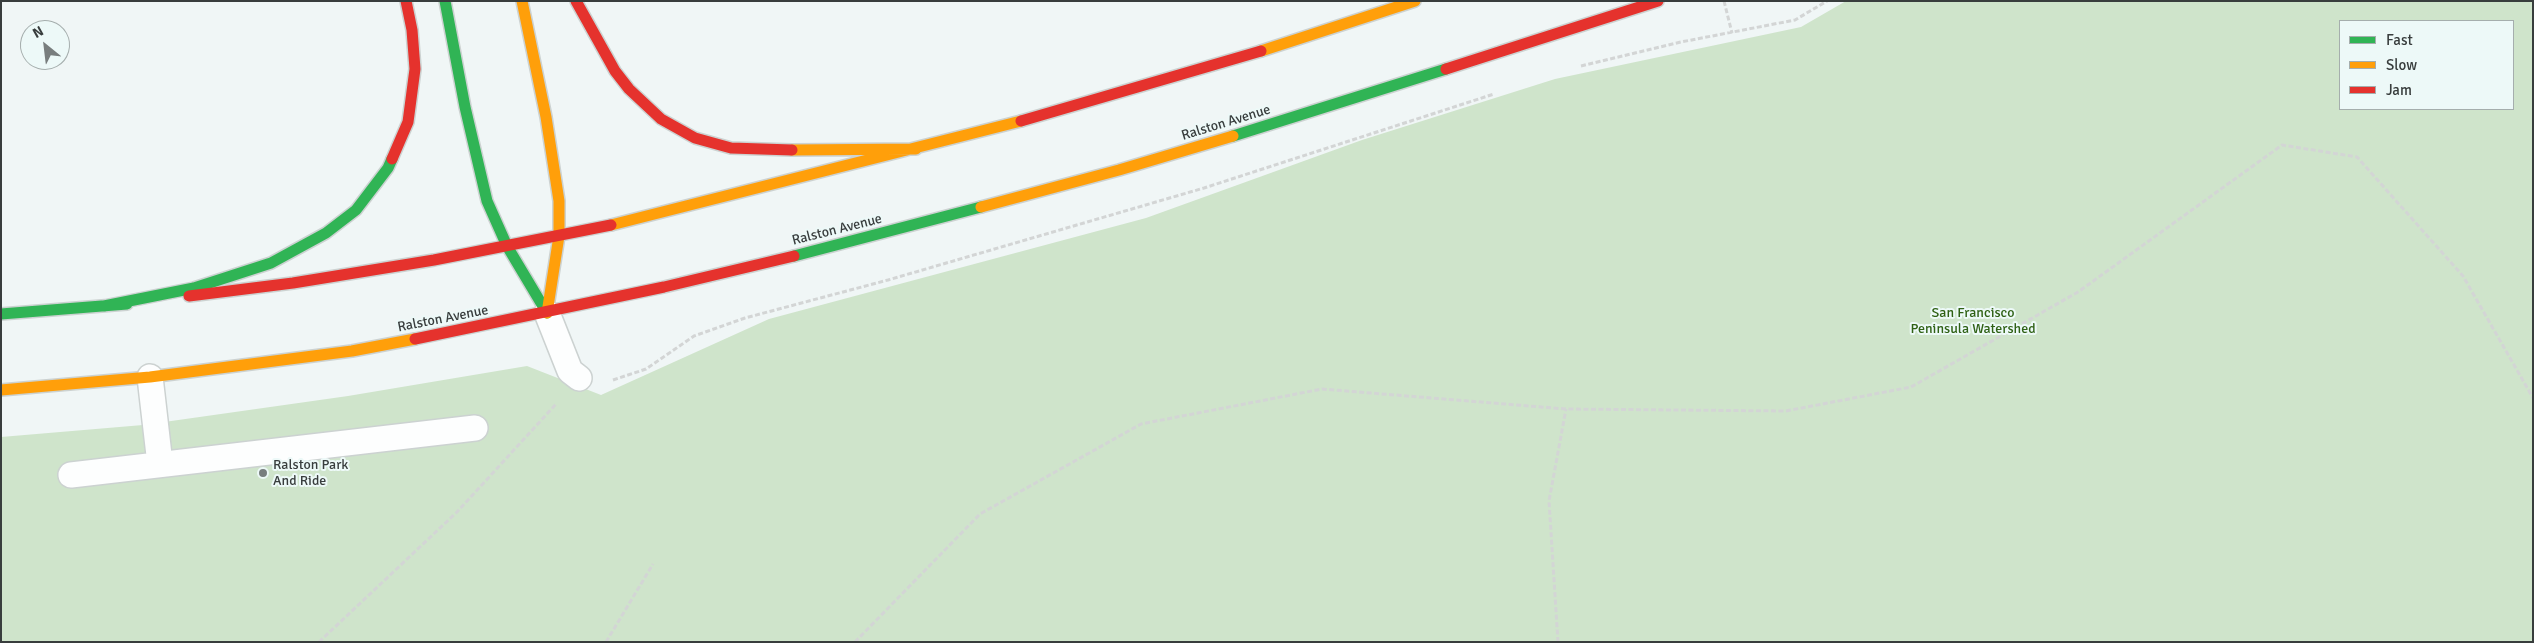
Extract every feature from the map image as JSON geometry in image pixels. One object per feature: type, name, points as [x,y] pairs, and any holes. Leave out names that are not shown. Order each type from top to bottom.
[{"type":"main road","points":[[104,306],[194,288],[271,263],[326,234],[356,210],[388,168],[408,122],[415,69],[412,30],[406,1]]},
{"type":"main road","points":[[445,1],[481,177],[492,218],[506,246],[548,313]]},
{"type":"main road","points":[[522,1],[554,161],[559,201],[559,236],[548,313]]},
{"type":"main road","points":[[576,1],[615,71],[628,89],[661,119],[695,138],[731,148],[768,150],[916,149]]},
{"type":"main road","points":[[1,314],[104,306],[293,283],[559,236],[731,196],[916,149],[1119,93],[1282,45],[1415,1]]},
{"type":"main road","name":"Ralston Avenue","points":[[1,390],[258,365],[380,346],[548,313],[764,264],[1119,170],[1299,116],[1658,1]]},
{"type":"lane","points":[[548,313],[570,371],[579,378]]},
{"type":"lane","points":[[150,377],[160,464]]},
{"type":"lane","points":[[71,475],[475,428]]},
{"type":"path","points":[[1724,1],[1732,33]]},
{"type":"path","points":[[1572,69],[1681,41],[1795,20],[1827,1]]},
{"type":"path","points":[[319,642],[488,480],[579,378],[595,382],[610,381],[646,370],[694,336],[745,318],[888,280],[1204,188],[1497,93]]},
{"type":"path","points":[[856,642],[980,514],[1141,424],[1322,389],[1566,410],[1786,411],[1911,387],[2078,292],[2282,145],[2358,157],[2463,276],[2533,398]]},
{"type":"path","points":[[1558,642],[1549,501],[1566,410]]},
{"type":"path","points":[[606,642],[653,564]]},
{"type":"green space","name":"San Francisco Peninsula Watershed","points":[[1846,1],[2533,1],[2533,642],[1,642],[1,437],[143,425],[348,396],[527,366],[601,395],[769,319],[1146,218],[1362,140],[1555,79],[1801,27]]},
{"type":"traffic: fast","points":[[445,1],[465,107],[487,201],[507,246],[547,313]]},
{"type":"traffic: fast","points":[[1233,136],[1446,69]]},
{"type":"traffic: fast","points":[[104,306],[194,288],[271,263],[326,233],[356,210],[388,168],[392,159]]},
{"type":"traffic: fast","points":[[794,256],[981,207]]},
{"type":"traffic: fast","points":[[1,314],[127,304]]},
{"type":"traffic: slow","points":[[522,1],[546,117],[559,201],[559,236],[547,313]]},
{"type":"traffic: slow","points":[[1261,51],[1415,1]]},
{"type":"traffic: slow","points":[[611,225],[1021,121]]},
{"type":"traffic: slow","points":[[981,207],[1119,170],[1233,136]]},
{"type":"traffic: slow","points":[[792,150],[916,149]]},
{"type":"traffic: slow","points":[[1,390],[150,377],[352,351],[415,339]]},
{"type":"traffic: jam","points":[[392,159],[408,122],[415,69],[412,30],[406,1]]},
{"type":"traffic: jam","points":[[576,1],[615,71],[629,89],[661,119],[695,138],[731,148],[792,150]]},
{"type":"traffic: jam","points":[[1446,69],[1658,1]]},
{"type":"traffic: jam","points":[[1021,121],[1261,51]]},
{"type":"traffic: jam","points":[[189,296],[293,283],[434,260],[611,225]]},
{"type":"traffic: jam","points":[[415,339],[664,287],[794,256]]},
{"type":"place","name":"Ralston Park And Ride","points":[[263,473]]}]
